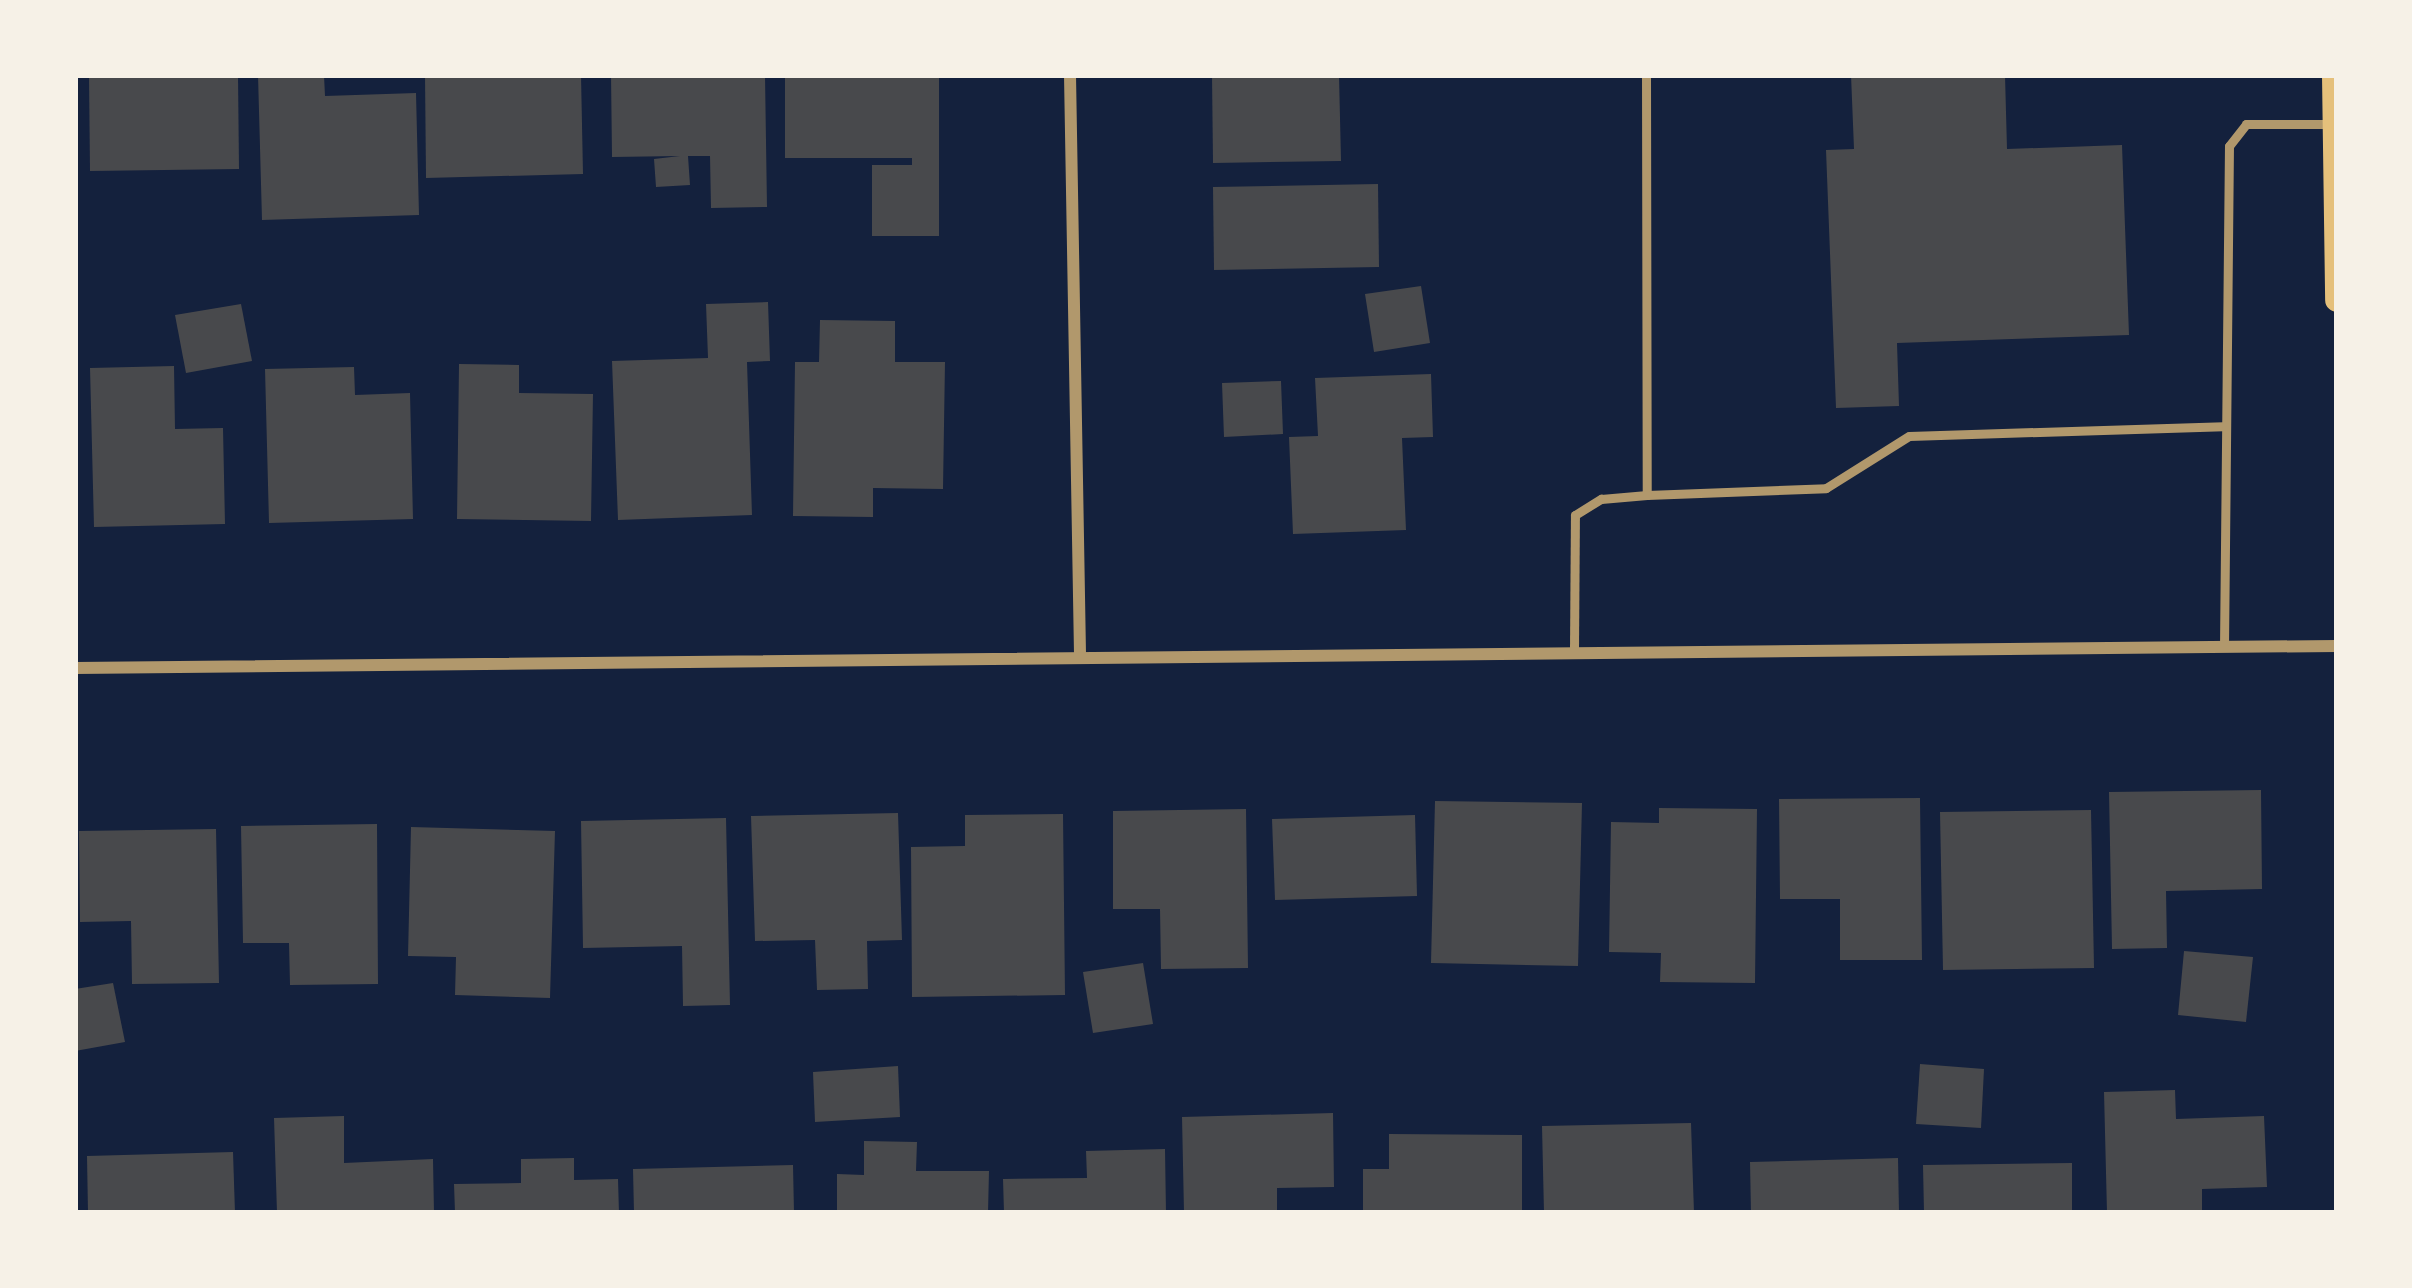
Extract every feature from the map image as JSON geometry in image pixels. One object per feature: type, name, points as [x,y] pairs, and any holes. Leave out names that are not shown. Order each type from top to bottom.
[{"type":"main road","points":[[2334,75],[2337,300]]},
{"type":"street","points":[[1070,75],[1080,653]]},
{"type":"street","points":[[75,668],[1080,653],[2337,646]]},
{"type":"lane","points":[[1646,75],[1647,495]]},
{"type":"lane","points":[[2224,646],[2228,146],[2246,124],[2335,123]]},
{"type":"lane","points":[[1574,650],[1575,515],[1601,500],[1826,488],[1909,436],[2223,426]]},
{"type":"building","points":[[89,75],[238,75],[239,169],[90,171]]},
{"type":"building","points":[[258,75],[324,75],[325,96],[416,93],[419,215],[262,220]]},
{"type":"building","points":[[425,75],[581,75],[583,174],[426,178]]},
{"type":"building","points":[[611,75],[765,75],[767,207],[711,208],[710,156],[688,156],[690,185],[656,187],[654,159],[680,156],[612,157]]},
{"type":"building","points":[[785,75],[939,75],[939,236],[872,236],[872,165],[912,165],[912,158],[785,158]]},
{"type":"building","points":[[1212,75],[1339,75],[1341,161],[1213,163]]},
{"type":"building","points":[[1851,75],[2005,75],[2007,149],[2122,145],[2129,335],[1897,343],[1899,406],[1836,408],[1826,150],[1854,149]]},
{"type":"building","points":[[1378,184],[1379,267],[1214,270],[1213,187]]},
{"type":"building","points":[[1421,286],[1430,343],[1374,352],[1365,294]]},
{"type":"building","points":[[768,302],[770,361],[747,362],[752,515],[618,520],[612,361],[708,358],[706,304]]},
{"type":"building","points":[[241,304],[252,361],[186,373],[175,315]]},
{"type":"building","points":[[820,320],[895,321],[895,362],[945,362],[943,489],[873,488],[873,517],[793,516],[795,362],[819,362]]},
{"type":"building","points":[[459,364],[519,365],[519,393],[593,394],[591,521],[457,519]]},
{"type":"building","points":[[174,366],[175,429],[223,428],[225,524],[94,527],[90,368]]},
{"type":"building","points":[[354,367],[355,395],[410,393],[413,519],[269,523],[265,369]]},
{"type":"building","points":[[1431,374],[1433,437],[1402,438],[1406,530],[1293,534],[1289,437],[1318,436],[1315,378]]},
{"type":"building","points":[[1281,381],[1283,434],[1224,437],[1222,383]]},
{"type":"building","points":[[2261,790],[2262,889],[2166,891],[2167,948],[2112,949],[2109,792]]},
{"type":"building","points":[[1920,798],[1922,960],[1840,960],[1840,899],[1780,899],[1779,799]]},
{"type":"building","points":[[1435,801],[1582,803],[1578,966],[1431,963]]},
{"type":"building","points":[[1659,808],[1757,809],[1755,983],[1660,982],[1661,953],[1609,952],[1611,822],[1659,823]]},
{"type":"building","points":[[1246,809],[1248,968],[1161,969],[1160,909],[1113,909],[1113,811]]},
{"type":"building","points":[[2091,810],[2094,968],[1943,970],[1940,812]]},
{"type":"building","points":[[898,813],[902,940],[867,941],[868,989],[817,990],[815,940],[755,941],[751,816]]},
{"type":"building","points":[[1063,814],[1065,995],[912,997],[911,847],[965,846],[965,815]]},
{"type":"building","points":[[1415,815],[1417,896],[1275,900],[1272,819]]},
{"type":"building","points":[[726,818],[730,1005],[683,1006],[682,946],[583,948],[581,821]]},
{"type":"building","points":[[377,824],[378,984],[290,985],[289,943],[243,943],[241,826]]},
{"type":"building","points":[[411,827],[555,831],[550,998],[455,995],[456,957],[408,956]]},
{"type":"building","points":[[216,829],[219,983],[132,984],[131,921],[80,922],[79,831]]},
{"type":"building","points":[[2184,951],[2253,957],[2246,1022],[2178,1015]]},
{"type":"building","points":[[1143,963],[1153,1024],[1093,1033],[1083,972]]},
{"type":"building","points":[[113,983],[125,1042],[75,1051],[75,989]]},
{"type":"building","points":[[1920,1064],[1984,1069],[1981,1128],[1916,1124]]},
{"type":"building","points":[[898,1066],[900,1117],[815,1122],[813,1072]]},
{"type":"building","points":[[2175,1090],[2176,1119],[2264,1116],[2267,1187],[2202,1189],[2202,1213],[2107,1213],[2104,1092]]},
{"type":"building","points":[[1333,1113],[1334,1187],[1277,1188],[1277,1213],[1184,1213],[1182,1117]]},
{"type":"building","points":[[344,1116],[344,1163],[433,1159],[434,1213],[277,1213],[274,1118]]},
{"type":"building","points":[[1691,1123],[1694,1213],[1544,1213],[1542,1126]]},
{"type":"building","points":[[1389,1134],[1522,1135],[1522,1213],[1363,1213],[1363,1169],[1389,1169]]},
{"type":"building","points":[[864,1141],[917,1142],[916,1171],[989,1171],[988,1213],[837,1213],[837,1174],[864,1175]]},
{"type":"building","points":[[1165,1149],[1166,1213],[1004,1213],[1003,1179],[1087,1178],[1086,1151]]},
{"type":"building","points":[[233,1152],[235,1213],[88,1213],[87,1156]]},
{"type":"building","points":[[574,1158],[574,1180],[618,1179],[619,1213],[455,1213],[454,1184],[521,1183],[521,1159]]},
{"type":"building","points":[[1898,1158],[1899,1213],[1751,1213],[1750,1162]]},
{"type":"building","points":[[2072,1163],[2072,1213],[1924,1213],[1923,1165]]},
{"type":"building","points":[[793,1165],[794,1213],[634,1213],[633,1169]]}]
